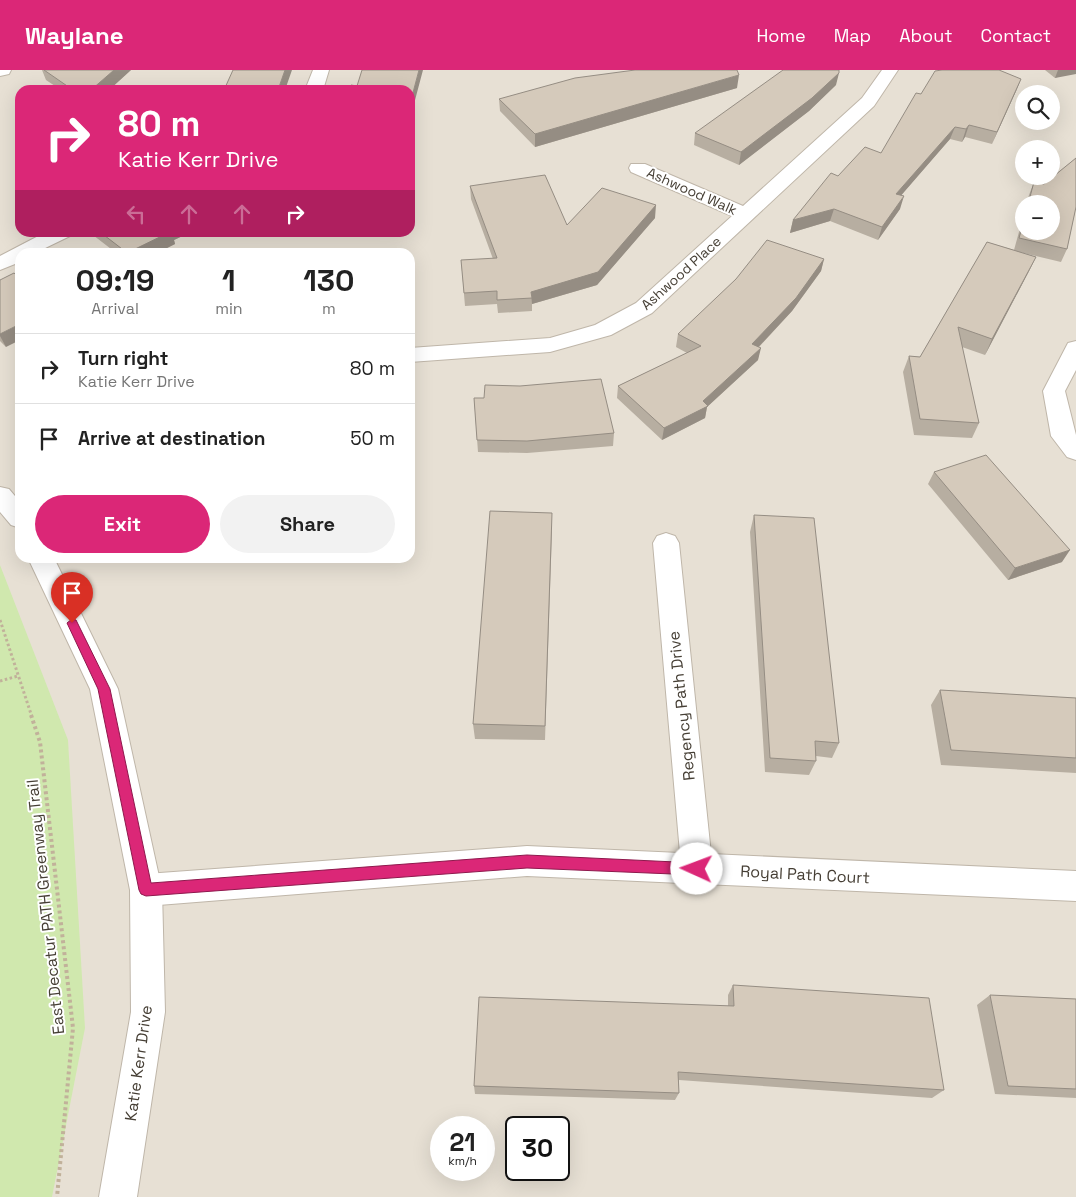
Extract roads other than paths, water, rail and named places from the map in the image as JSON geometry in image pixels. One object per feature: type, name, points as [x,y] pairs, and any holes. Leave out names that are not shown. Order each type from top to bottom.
[{"type":"street","points":[[316,85],[321,70]]},
{"type":"street","name":"Ashwood Place","points":[[415,355],[550,345],[603,330],[644,308],[868,102],[890,70]]},
{"type":"street","name":"Ashwood Walk","points":[[638,168],[746,215]]},
{"type":"street","points":[[31,248],[53,237]]},
{"type":"street","points":[[0,264],[15,256]]},
{"type":"street","points":[[1076,348],[1054,391],[1063,436],[1076,451]]},
{"type":"street","points":[[0,496],[15,512]]},
{"type":"street","name":"Regency Path Drive","points":[[666,543],[697,869]]},
{"type":"street","name":"Katie Kerr Drive","points":[[43,563],[104,689],[146,890],[148,1012],[118,1197]]},
{"type":"street","name":"Royal Path Court","points":[[146,890],[527,862],[1076,886]]}]
